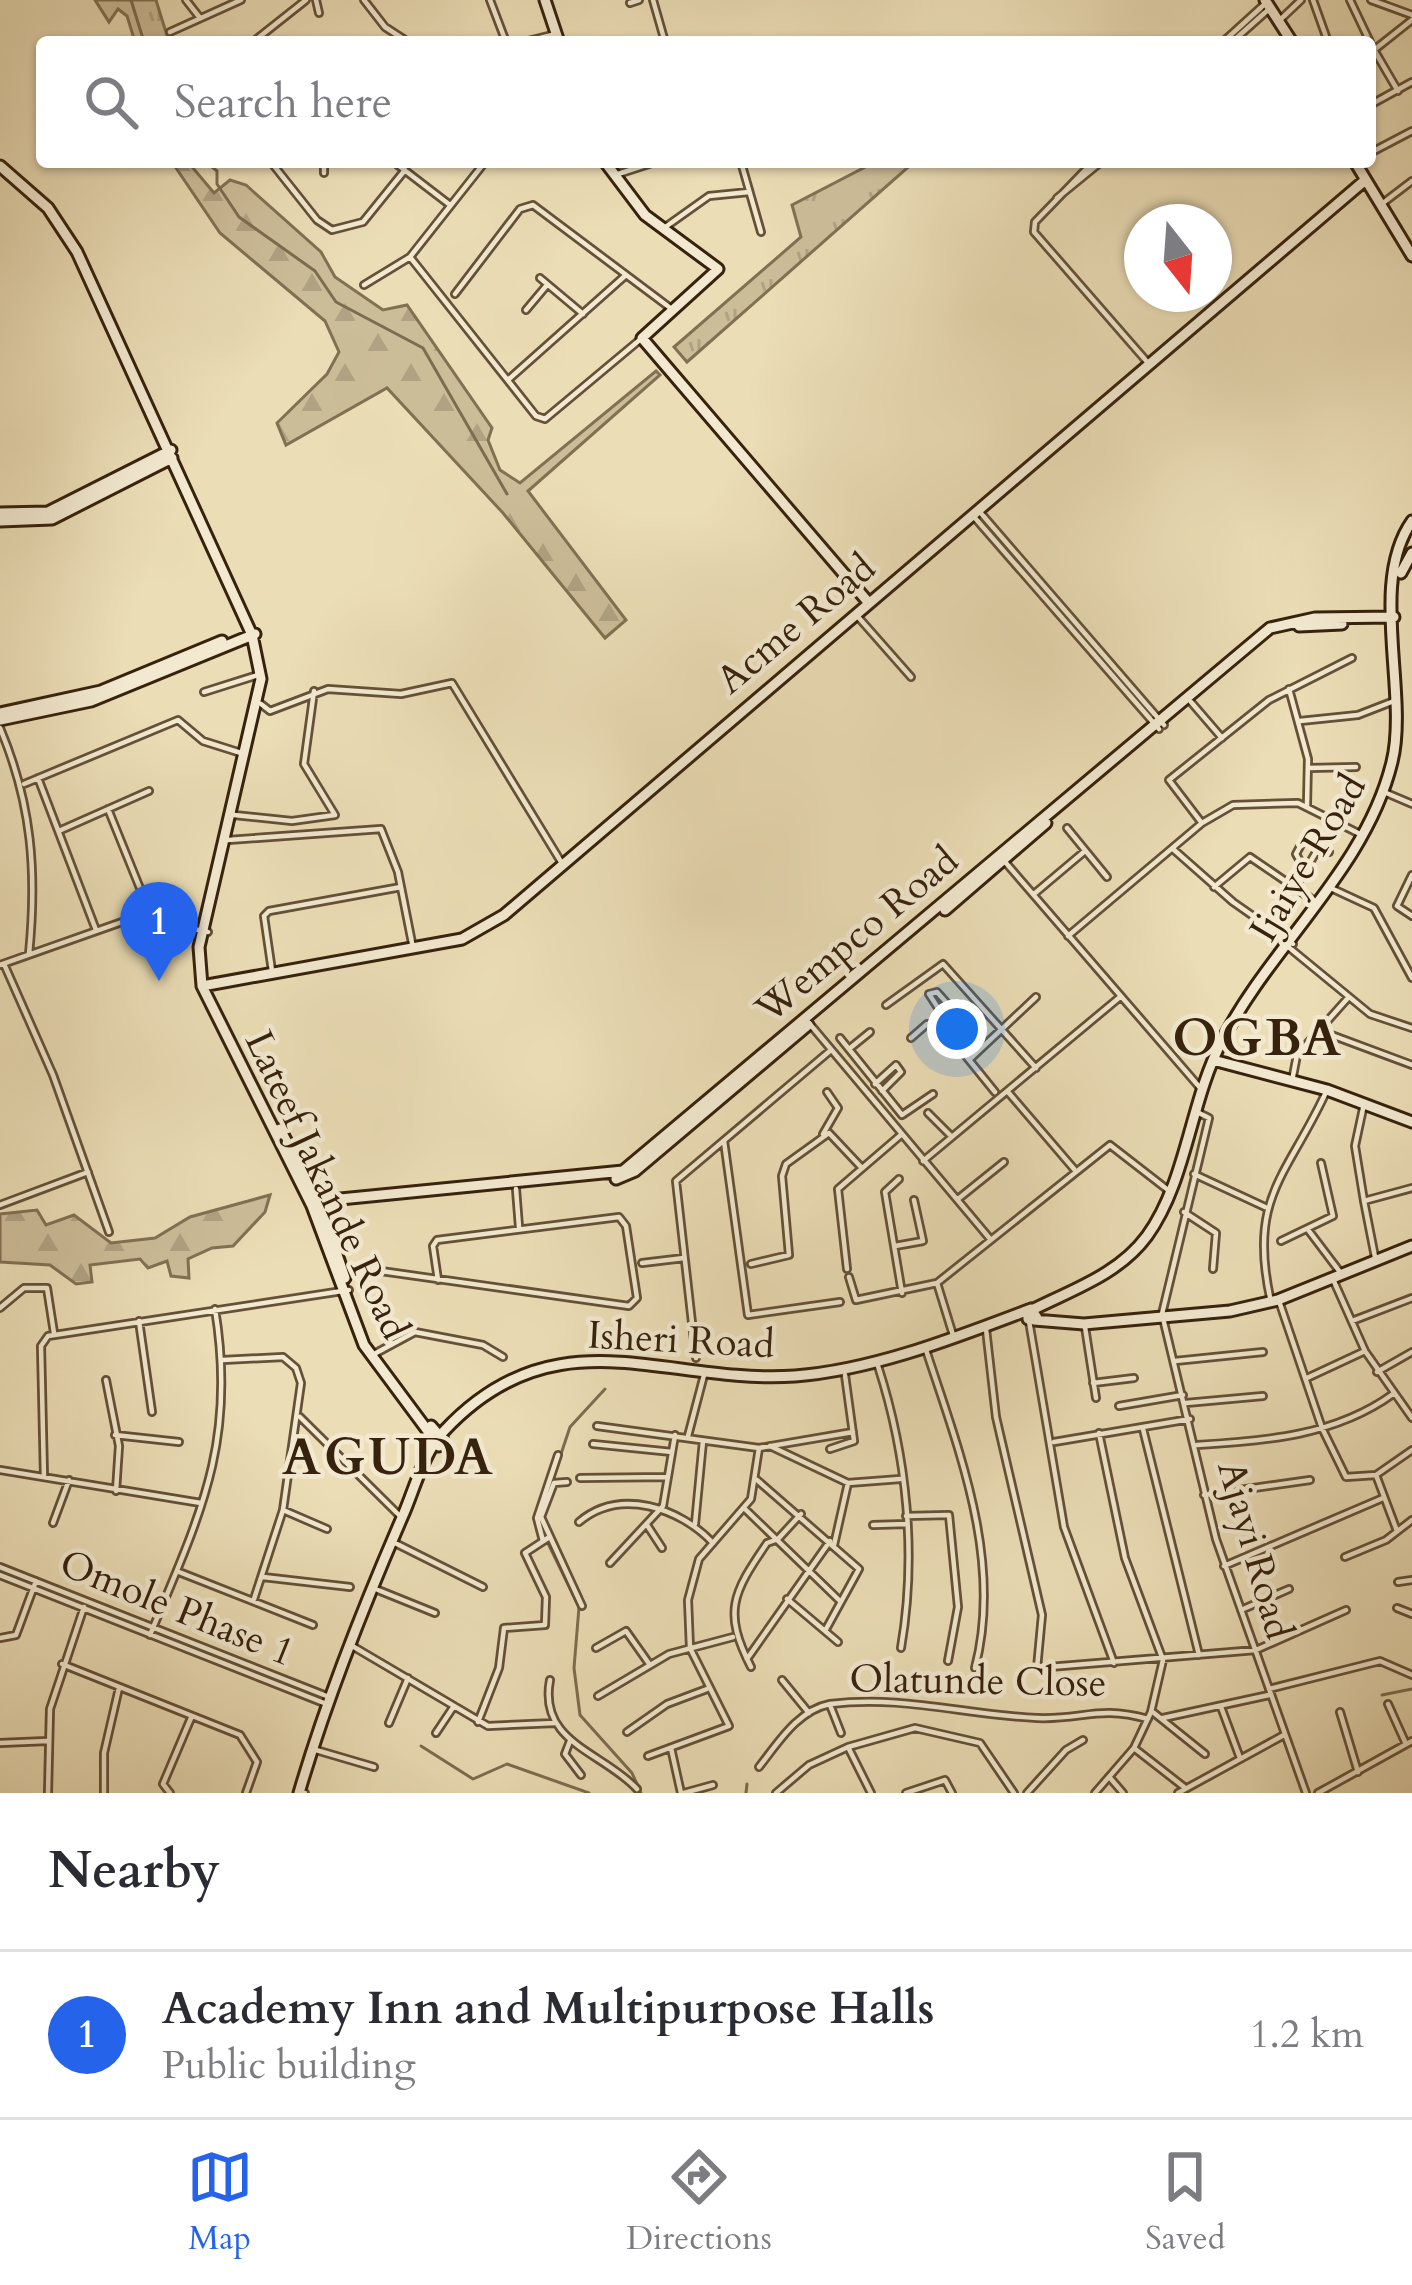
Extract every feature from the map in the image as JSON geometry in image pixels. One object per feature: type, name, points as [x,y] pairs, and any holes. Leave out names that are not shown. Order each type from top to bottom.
[{"type":"main road","points":[[545,0],[556,36]]},
{"type":"main road","points":[[1267,3],[1288,36]]},
{"type":"main road","points":[[0,166],[48,208],[69,237],[267,667],[205,931]]},
{"type":"main road","points":[[608,168],[662,230],[718,268],[644,337],[870,601]]},
{"type":"main road","points":[[1357,168],[1378,207],[1408,241],[1412,256]]},
{"type":"main road","name":"Acme Road","points":[[203,980],[412,949],[462,939],[485,928],[1363,182]]},
{"type":"main road","points":[[0,517],[48,512],[170,454]]},
{"type":"main road","name":"Ijaiye Road","points":[[1289,945],[1333,889],[1384,792],[1401,726],[1391,619],[1410,531]]},
{"type":"main road","name":"Ijaiye Road","points":[[1384,792],[1394,751],[1391,619],[1410,531]]},
{"type":"main road","points":[[1401,573],[1412,553]]},
{"type":"main road","name":"Wempco Road","points":[[319,1205],[516,1189],[623,1171],[808,1022],[1270,628],[1316,618],[1391,619]]},
{"type":"main road","name":"Wempco Road","points":[[1160,725],[1274,632],[1391,619]]},
{"type":"main road","points":[[0,720],[92,701],[253,632]]},
{"type":"main road","points":[[203,980],[205,931],[261,674],[253,632]]},
{"type":"main road","name":"Ijaiye Road","points":[[1171,1191],[1215,1061],[1363,836]]},
{"type":"main road","name":"Lateef Jakande Road","points":[[203,980],[319,1205],[364,1345],[439,1441]]},
{"type":"main road","points":[[1215,1061],[1327,1090],[1412,1122]]},
{"type":"main road","name":"Ijaiye Road","points":[[1171,1191],[1204,1091]]},
{"type":"main road","name":"Wempco Road","points":[[319,1205],[566,1183]]},
{"type":"main road","name":"Isheri Road","points":[[330,1702],[439,1441],[496,1398],[557,1371],[609,1364],[781,1379],[845,1375],[878,1366],[1032,1317],[1085,1292],[1133,1259],[1153,1236],[1171,1191]]},
{"type":"main road","points":[[1032,1317],[1084,1322],[1274,1299],[1412,1245]]},
{"type":"main road","points":[[1335,1276],[1412,1245]]},
{"type":"main road","name":"Lateef Jakande Road","points":[[346,1290],[376,1353],[439,1441]]},
{"type":"main road","name":"Isheri Road","points":[[303,1793],[330,1702],[427,1460],[439,1441],[506,1386],[565,1364],[629,1359],[781,1379],[851,1368],[953,1335],[1032,1317]]},
{"type":"main road","points":[[415,1413],[429,1443],[427,1460]]},
{"type":"street","points":[[186,0],[200,18]]},
{"type":"street","points":[[170,32],[241,0]]},
{"type":"street","points":[[260,36],[305,0]]},
{"type":"street","points":[[316,0],[319,13]]},
{"type":"street","points":[[364,0],[399,36]]},
{"type":"street","points":[[490,0],[504,36]]},
{"type":"street","points":[[630,3],[639,0]]},
{"type":"street","points":[[653,0],[663,36]]},
{"type":"street","points":[[1278,20],[1301,0]]},
{"type":"street","points":[[1313,0],[1326,36]]},
{"type":"street","points":[[1350,0],[1368,36]]},
{"type":"street","points":[[1371,0],[1412,17]]},
{"type":"street","points":[[1230,36],[1267,3]]},
{"type":"street","points":[[1237,36],[1267,3]]},
{"type":"street","points":[[1376,42],[1412,17]]},
{"type":"street","points":[[1376,52],[1398,91]]},
{"type":"street","points":[[1376,102],[1412,82]]},
{"type":"street","points":[[1376,150],[1412,130]]},
{"type":"street","points":[[277,168],[317,220],[332,230],[363,222],[405,170]]},
{"type":"street","points":[[324,168],[324,173]]},
{"type":"street","points":[[402,168],[451,205]]},
{"type":"street","points":[[364,285],[410,257],[479,168]]},
{"type":"street","points":[[613,176],[637,168]]},
{"type":"street","points":[[743,168],[761,232]]},
{"type":"street","points":[[1091,168],[1035,222],[1039,241],[1150,366]]},
{"type":"street","points":[[1378,207],[1412,182]]},
{"type":"street","points":[[662,230],[709,196],[749,192]]},
{"type":"street","points":[[454,293],[528,205],[540,208],[674,310]]},
{"type":"street","points":[[410,257],[536,416],[551,418],[644,337]]},
{"type":"street","points":[[508,380],[626,275]]},
{"type":"street","points":[[539,278],[583,314]]},
{"type":"street","points":[[526,310],[547,285]]},
{"type":"street","points":[[974,511],[1160,725]]},
{"type":"street","points":[[855,614],[911,677]]},
{"type":"street","points":[[1202,823],[1168,782],[1289,689],[1352,658]]},
{"type":"street","points":[[204,692],[261,674]]},
{"type":"street","points":[[261,704],[273,710],[314,691],[401,694],[452,683],[563,865]]},
{"type":"street","points":[[1289,689],[1309,768],[1307,805]]},
{"type":"street","points":[[234,815],[292,821],[335,815],[304,764],[314,691]]},
{"type":"street","points":[[1300,721],[1358,715],[1396,700]]},
{"type":"street","points":[[1191,702],[1222,738]]},
{"type":"street","points":[[0,720],[24,784],[36,863],[29,954]]},
{"type":"street","points":[[24,784],[178,720],[203,741],[245,754]]},
{"type":"street","points":[[1309,768],[1356,767]]},
{"type":"street","points":[[38,778],[97,930]]},
{"type":"street","points":[[59,830],[149,791]]},
{"type":"street","points":[[1384,792],[1412,804]]},
{"type":"street","points":[[1068,936],[1202,823],[1244,802],[1307,805],[1363,836]]},
{"type":"street","points":[[108,809],[152,918]]},
{"type":"street","points":[[1067,828],[1107,877]]},
{"type":"street","points":[[228,840],[381,829],[401,887],[412,949]]},
{"type":"street","points":[[1305,869],[1299,866],[1296,849],[1308,839],[1329,852]]},
{"type":"street","points":[[1295,888],[1318,847]]},
{"type":"street","points":[[1173,849],[1370,1014],[1412,1028]]},
{"type":"street","points":[[1033,895],[1085,851]]},
{"type":"street","points":[[1001,857],[1204,1091]]},
{"type":"street","points":[[1214,887],[1250,857],[1317,902]]},
{"type":"street","points":[[1412,875],[1397,906],[1412,916]]},
{"type":"street","points":[[272,971],[264,916],[269,910],[401,887]]},
{"type":"street","points":[[1333,889],[1372,906],[1412,978]]},
{"type":"street","points":[[110,1232],[2,964],[136,917],[205,931]]},
{"type":"street","points":[[886,1005],[943,964],[1036,1068]]},
{"type":"street","points":[[944,1017],[929,994],[937,992],[953,1010]]},
{"type":"street","points":[[969,1060],[1036,997]]},
{"type":"street","points":[[923,1161],[1120,997]]},
{"type":"street","points":[[1292,1081],[1297,1055],[1349,997]]},
{"type":"street","points":[[940,1024],[960,1004]]},
{"type":"street","points":[[808,1022],[991,1240]]},
{"type":"street","points":[[911,1038],[927,1024],[940,1024]]},
{"type":"street","points":[[940,1024],[994,1092]]},
{"type":"street","points":[[1318,1030],[1412,1065]]},
{"type":"street","points":[[849,1049],[870,1032]]},
{"type":"street","points":[[840,1038],[905,1116],[933,1094]]},
{"type":"street","points":[[696,1358],[676,1181],[831,1050]]},
{"type":"street","points":[[868,1094],[878,1087]]},
{"type":"street","points":[[1327,1090],[1280,1169],[1266,1208],[1264,1260],[1322,1428],[1346,1477],[1376,1475],[1412,1450]]},
{"type":"street","points":[[751,1264],[789,1255],[783,1169],[823,1134],[838,1108],[827,1091]]},
{"type":"street","points":[[1007,1092],[1074,1169]]},
{"type":"street","points":[[1364,1104],[1355,1146],[1376,1257]]},
{"type":"street","points":[[928,1113],[952,1137]]},
{"type":"street","points":[[1162,1316],[1208,1118],[1199,1113]]},
{"type":"street","points":[[823,1134],[835,1136],[861,1167]]},
{"type":"street","points":[[902,1134],[861,1167],[835,1196],[856,1300],[938,1282],[1074,1169],[1110,1145],[1171,1191]]},
{"type":"street","points":[[724,1138],[748,1316],[840,1302]]},
{"type":"street","points":[[958,1199],[1004,1162]]},
{"type":"street","points":[[1281,1241],[1333,1216],[1321,1163]]},
{"type":"street","points":[[0,1205],[88,1172]]},
{"type":"street","points":[[1194,1174],[1266,1208]]},
{"type":"street","points":[[899,1179],[885,1192],[902,1293]]},
{"type":"street","points":[[1364,1201],[1412,1188]]},
{"type":"street","points":[[516,1189],[519,1227]]},
{"type":"street","points":[[895,1246],[923,1241],[914,1200]]},
{"type":"street","points":[[1184,1212],[1216,1233],[1213,1269]]},
{"type":"street","points":[[381,1271],[438,1280],[629,1306],[635,1302],[626,1226],[619,1216],[437,1240],[433,1246],[438,1280]]},
{"type":"street","points":[[1309,1231],[1335,1276],[1364,1351],[1412,1418]]},
{"type":"street","points":[[642,1263],[684,1258]]},
{"type":"street","points":[[938,1282],[953,1335]]},
{"type":"street","points":[[0,1308],[24,1288],[46,1288],[54,1333]]},
{"type":"street","points":[[44,1477],[41,1346],[54,1333],[346,1290]]},
{"type":"street","points":[[1352,1321],[1412,1298]]},
{"type":"street","points":[[152,1632],[204,1504],[223,1422],[223,1360],[215,1309]]},
{"type":"street","name":"Ajayi Road","points":[[1162,1316],[1224,1567],[1306,1793]]},
{"type":"street","points":[[1032,1317],[1070,1550],[1114,1663]]},
{"type":"street","points":[[139,1321],[152,1412]]},
{"type":"street","points":[[1084,1322],[1096,1398]]},
{"type":"street","points":[[986,1329],[993,1398],[1020,1540],[1040,1605],[1037,1669],[1256,1650],[1346,1610]]},
{"type":"street","points":[[376,1353],[415,1332],[483,1345],[503,1357]]},
{"type":"street","points":[[926,1350],[975,1512],[986,1600],[975,1668]]},
{"type":"street","points":[[1307,1378],[1364,1351]]},
{"type":"street","points":[[1175,1361],[1263,1352]]},
{"type":"street","points":[[1377,1372],[1412,1352]]},
{"type":"street","points":[[223,1360],[291,1362],[301,1383],[283,1510],[254,1599]]},
{"type":"street","points":[[878,1366],[907,1520],[909,1590],[901,1648]]},
{"type":"street","points":[[688,1436],[704,1375]]},
{"type":"street","points":[[830,1449],[854,1441],[845,1375]]},
{"type":"street","points":[[1094,1383],[1134,1378]]},
{"type":"street","points":[[106,1380],[115,1435],[116,1491]]},
{"type":"street","points":[[1197,1445],[1286,1437],[1322,1428],[1362,1414],[1393,1394]]},
{"type":"street","points":[[1119,1406],[1263,1396]]},
{"type":"street","points":[[299,1416],[402,1518]]},
{"type":"street","points":[[1052,1442],[1190,1419]]},
{"type":"street","points":[[597,1426],[759,1448],[853,1432]]},
{"type":"street","points":[[1143,1429],[1198,1655]]},
{"type":"street","points":[[1095,1793],[1134,1748],[1150,1716],[1162,1660],[1125,1558],[1099,1433]]},
{"type":"street","points":[[115,1435],[179,1442]]},
{"type":"street","points":[[610,1563],[663,1506],[675,1435]]},
{"type":"street","points":[[695,1524],[703,1441]]},
{"type":"street","points":[[593,1444],[672,1452]]},
{"type":"street","points":[[770,1446],[848,1483],[902,1479]]},
{"type":"street","points":[[648,1756],[715,1735],[730,1723],[707,1688],[690,1648],[691,1582],[699,1559],[745,1508],[757,1480],[759,1448]]},
{"type":"street","points":[[558,1455],[537,1518],[582,1606]]},
{"type":"street","points":[[0,1470],[204,1504]]},
{"type":"street","points":[[1376,1475],[1397,1531]]},
{"type":"street","points":[[580,1478],[667,1477]]},
{"type":"street","points":[[52,1523],[69,1480]]},
{"type":"street","points":[[757,1480],[859,1569],[825,1631]]},
{"type":"street","points":[[1204,1495],[1310,1480]]},
{"type":"street","points":[[546,1539],[541,1517],[548,1495],[554,1483],[567,1482]]},
{"type":"street","points":[[747,1659],[807,1568],[832,1543],[848,1483]]},
{"type":"street","points":[[1224,1567],[1383,1498]]},
{"type":"street","points":[[579,1522],[597,1509],[663,1506],[695,1524],[713,1544]]},
{"type":"street","points":[[745,1508],[840,1601]]},
{"type":"street","points":[[283,1510],[327,1529]]},
{"type":"street","points":[[751,1667],[733,1636],[737,1598],[752,1565],[801,1514]]},
{"type":"street","points":[[873,1525],[949,1515],[958,1606],[948,1661]]},
{"type":"street","points":[[1345,1557],[1412,1520]]},
{"type":"street","points":[[647,1525],[662,1548]]},
{"type":"street","points":[[478,1722],[499,1668],[504,1628],[545,1625],[546,1597],[525,1552],[546,1539]]},
{"type":"street","points":[[397,1544],[483,1587]]},
{"type":"street","name":"Omole Phase 1","points":[[0,1571],[330,1702]]},
{"type":"street","points":[[178,1571],[313,1625]]},
{"type":"street","points":[[263,1577],[350,1587]]},
{"type":"street","points":[[1398,1582],[1412,1580]]},
{"type":"street","points":[[0,1638],[16,1635],[34,1585]]},
{"type":"street","points":[[1241,1610],[1289,1589]]},
{"type":"street","points":[[378,1590],[435,1613]]},
{"type":"street","points":[[786,1598],[838,1642]]},
{"type":"street","points":[[48,1793],[47,1741],[62,1664],[85,1605]]},
{"type":"street","points":[[1397,1608],[1412,1614]]},
{"type":"street","points":[[596,1648],[630,1632],[650,1665]]},
{"type":"street","points":[[598,1696],[650,1665],[733,1636]]},
{"type":"street","points":[[354,1647],[478,1722],[500,1729],[555,1723]]},
{"type":"street","points":[[1163,1718],[1380,1660],[1412,1675]]},
{"type":"street","points":[[62,1664],[249,1743],[257,1762],[246,1793]]},
{"type":"street","points":[[388,1723],[408,1678]]},
{"type":"street","points":[[550,1680],[555,1723],[569,1741],[637,1789]]},
{"type":"street","points":[[782,1680],[809,1713]]},
{"type":"street","points":[[104,1793],[104,1753],[119,1688]]},
{"type":"street","points":[[627,1732],[667,1704],[707,1688]]},
{"type":"street","name":"Olatunde Close","points":[[759,1767],[781,1737],[809,1713],[830,1705],[906,1700],[1014,1717],[1053,1718],[1102,1709],[1163,1718],[1205,1754]]},
{"type":"street","points":[[1220,1704],[1240,1758]]},
{"type":"street","points":[[1318,1793],[1409,1743],[1388,1704]]},
{"type":"street","points":[[830,1705],[842,1733]]},
{"type":"street","points":[[436,1733],[454,1706]]},
{"type":"street","points":[[1340,1712],[1358,1772]]},
{"type":"street","points":[[170,1793],[163,1784],[190,1718]]},
{"type":"street","points":[[776,1793],[809,1765],[848,1747],[915,1728],[984,1747],[1014,1793]]},
{"type":"street","points":[[1134,1748],[1181,1790],[1285,1735]]},
{"type":"street","points":[[1027,1793],[1066,1750],[1083,1740]]},
{"type":"street","points":[[0,1743],[47,1741]]},
{"type":"street","points":[[569,1741],[565,1754],[580,1775]]},
{"type":"street","points":[[848,1747],[871,1793]]},
{"type":"street","points":[[671,1748],[683,1793],[713,1785]]},
{"type":"street","points":[[314,1749],[374,1767]]},
{"type":"street","points":[[1110,1778],[1123,1793]]},
{"type":"street","points":[[906,1793],[940,1780],[952,1793]]},
{"type":"green space","points":[[95,0],[156,0],[167,36],[133,36],[127,16],[118,9],[109,22]]},
{"type":"green space","points":[[176,168],[193,168],[214,193],[230,180],[246,185],[321,252],[335,277],[383,310],[407,305],[492,428],[488,440],[500,470],[520,483],[656,371],[660,375],[528,491],[626,620],[605,638],[503,513],[387,388],[286,445],[277,423],[327,374],[339,352],[325,321],[220,233]]},
{"type":"green space","points":[[863,168],[907,168],[687,362],[674,347],[801,237],[792,205]]},
{"type":"green space","points":[[270,1195],[265,1212],[233,1246],[212,1248],[188,1259],[189,1278],[171,1276],[167,1261],[148,1268],[140,1259],[90,1265],[92,1282],[76,1284],[50,1265],[0,1262],[0,1214],[37,1210],[46,1225],[74,1215],[111,1243],[155,1238],[190,1217]]},
{"type":"waterway","points":[[131,0],[142,36]]},
{"type":"waterway","points":[[213,168],[217,184],[239,217],[315,271],[336,302],[423,348],[507,494]]},
{"type":"waterway","points":[[551,1484],[570,1427],[605,1389]]},
{"type":"waterway","points":[[543,1533],[579,1607],[574,1668],[580,1715],[632,1773],[641,1793]]},
{"type":"waterway","points":[[1382,1695],[1412,1689]]},
{"type":"waterway","points":[[421,1746],[473,1779],[507,1764],[589,1793]]},
{"type":"waterway","points":[[746,1793],[747,1784]]},
{"type":"place","name":"Academy Inn and Multipurpose Halls","points":[[159,981]]},
{"type":"district","name":"OGBA","points":[[1258,1039]]},
{"type":"district","name":"AGUDA","points":[[389,1458]]}]
